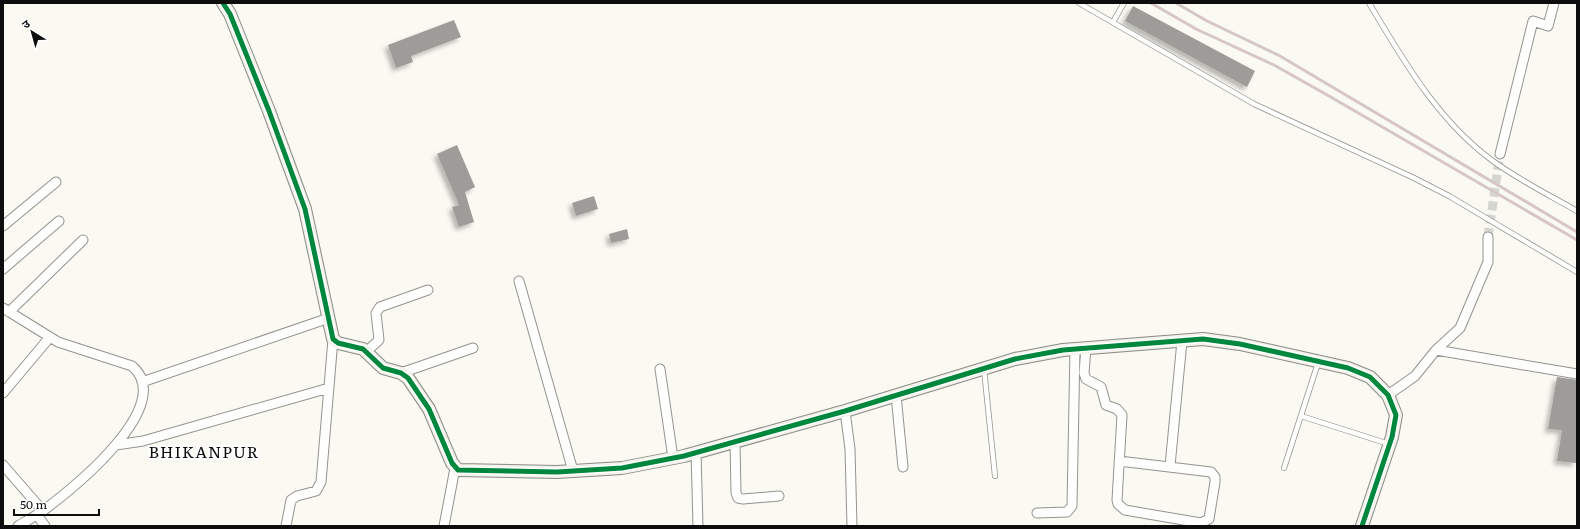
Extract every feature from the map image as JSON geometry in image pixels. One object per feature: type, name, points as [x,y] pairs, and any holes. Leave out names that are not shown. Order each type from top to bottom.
[{"type":"street","points":[[223,3],[230,14],[270,112],[305,209],[333,339],[322,482],[316,491],[296,496],[291,500],[286,526]]},
{"type":"street","points":[[1500,154],[1533,21],[1548,26],[1554,3]]},
{"type":"street","points":[[3,226],[56,182]]},
{"type":"street","points":[[3,269],[59,221]]},
{"type":"street","points":[[1388,395],[1415,376],[1436,350],[1460,328],[1488,262],[1488,237]]},
{"type":"street","points":[[18,526],[40,513],[91,470],[116,445],[136,418],[143,391],[139,374],[132,366],[69,346],[50,337],[6,310],[83,240]]},
{"type":"street","points":[[519,281],[573,471]]},
{"type":"street","points":[[367,351],[379,340],[376,313],[380,307],[428,290]]},
{"type":"street","points":[[142,382],[329,318]]},
{"type":"street","points":[[3,393],[50,337]]},
{"type":"street","points":[[333,339],[336,342],[360,347],[367,351],[382,368],[402,373],[408,378],[429,409],[455,468],[444,526]]},
{"type":"street","points":[[455,468],[461,470],[573,471],[622,468],[673,458],[735,442],[845,411],[1015,359],[1080,349],[1203,340],[1240,344],[1348,368],[1370,377],[1388,395],[1396,415],[1390,444],[1362,526]]},
{"type":"street","points":[[1170,466],[1182,341]]},
{"type":"street","points":[[402,373],[473,348]]},
{"type":"street","points":[[1080,349],[1086,379],[1101,387],[1106,405],[1117,409],[1122,415],[1118,500],[1122,508],[1206,522],[1210,515],[1215,477],[1211,472],[1205,470],[1120,461]]},
{"type":"street","points":[[1037,513],[1066,512],[1072,506],[1080,349]]},
{"type":"street","points":[[1436,350],[1577,374]]},
{"type":"street","points":[[660,369],[673,458]]},
{"type":"street","points":[[116,445],[143,441],[329,388]]},
{"type":"street","points":[[896,395],[903,467]]},
{"type":"street","points":[[845,411],[850,449],[852,526]]},
{"type":"street","points":[[735,442],[736,493],[738,498],[743,499],[779,496]]},
{"type":"street","points":[[696,452],[698,526]]},
{"type":"street","points":[[3,465],[40,513],[46,526]]},
{"type":"lane","points":[[1079,3],[1254,104],[1414,178],[1449,196],[1577,272]]},
{"type":"lane","points":[[1113,22],[1124,3]]},
{"type":"lane","points":[[1370,3],[1404,62],[1435,105],[1460,132],[1493,161],[1577,211]]},
{"type":"lane","points":[[1284,468],[1318,361]]},
{"type":"lane","points":[[984,369],[995,476]]},
{"type":"lane","points":[[1301,416],[1390,444]]},
{"type":"building","points":[[1133,6],[1255,71],[1247,87],[1125,21]]},
{"type":"building","points":[[454,20],[461,37],[411,56],[413,62],[396,68],[388,45]]},
{"type":"building","points":[[457,145],[475,187],[465,192],[474,222],[459,227],[452,207],[459,205],[437,154]]},
{"type":"building","points":[[594,196],[598,209],[576,216],[572,203]]},
{"type":"building","points":[[627,229],[629,239],[611,243],[609,234]]},
{"type":"building","points":[[1557,377],[1577,380],[1576,463],[1557,461],[1562,430],[1548,429]]},
{"type":"tunnel","points":[[1488,237],[1500,154]]},
{"type":"railway","points":[[1151,3],[1196,29],[1274,65],[1577,240]]},
{"type":"railway","points":[[1176,3],[1207,21],[1280,56],[1577,232]]},
{"type":"cycle path","points":[[223,3],[230,14],[269,111],[305,209],[333,339],[338,343],[363,349],[383,368],[401,373],[408,378],[429,409],[452,463],[458,470],[557,472],[622,468],[684,456],[845,411],[1015,359],[1063,350],[1203,339],[1240,344],[1348,368],[1370,377],[1388,395],[1396,415],[1392,437],[1362,526]]},
{"type":"district","name":"BHIKANPUR","points":[[204,451]]}]
